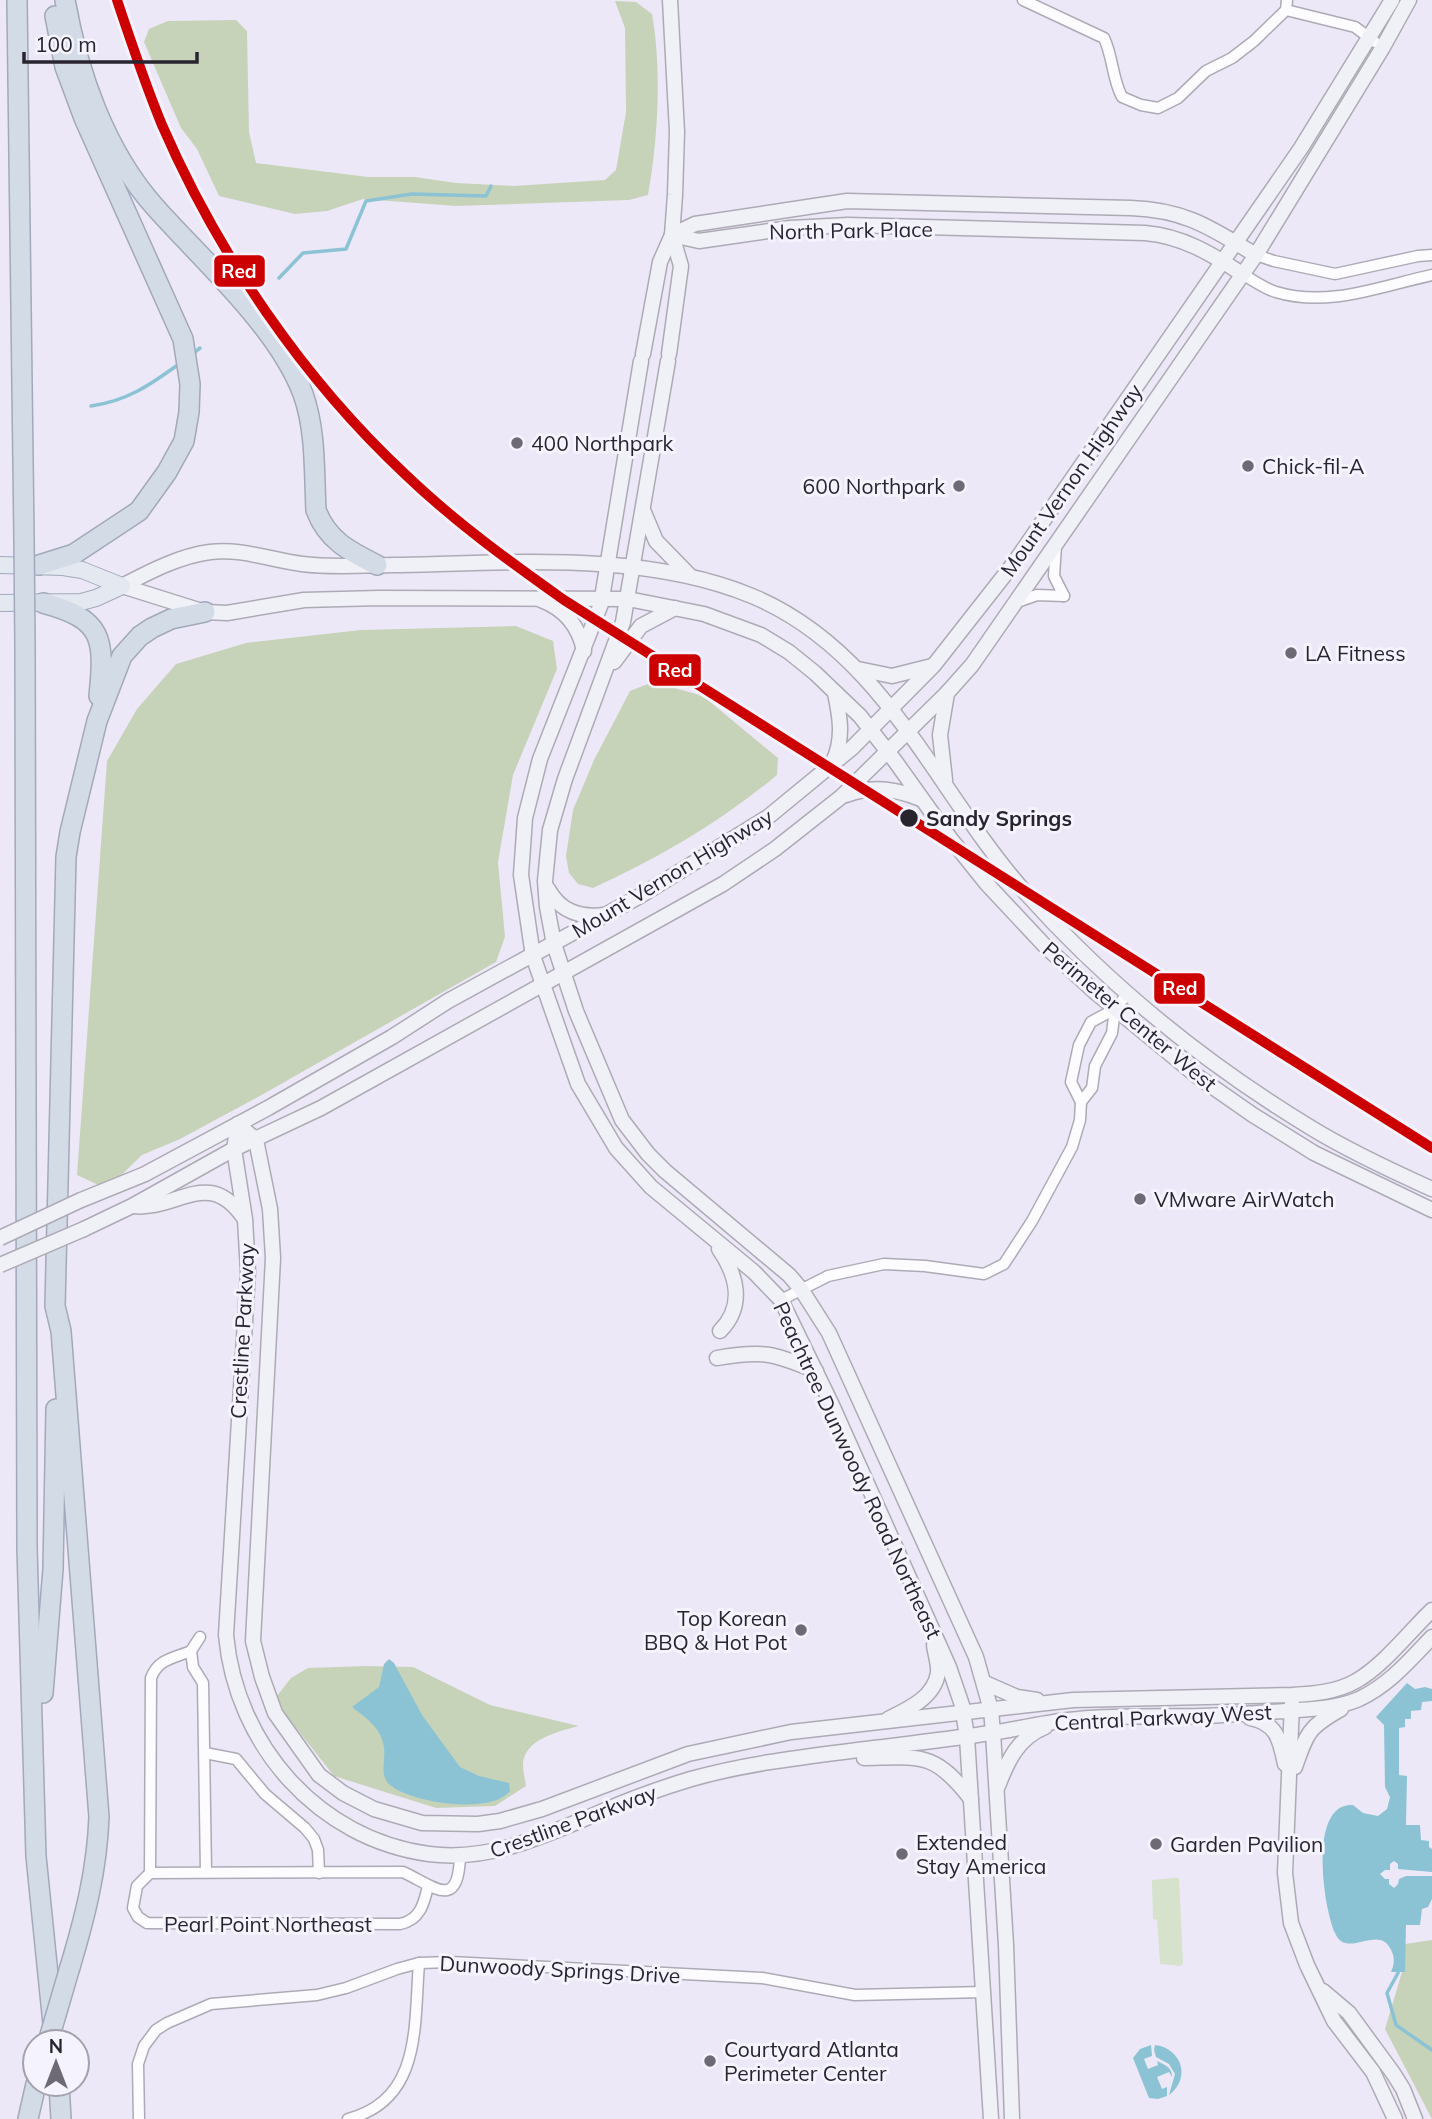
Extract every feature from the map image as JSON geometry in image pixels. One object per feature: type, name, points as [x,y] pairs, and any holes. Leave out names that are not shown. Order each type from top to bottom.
[{"type":"highway","points":[[17,0],[25,645],[25,1429],[39,1904],[53,2028]]},
{"type":"highway","points":[[39,565],[74,554],[139,512],[167,472],[184,440],[190,384],[183,339],[84,118],[65,67],[52,0]]},
{"type":"highway","points":[[65,0],[79,62],[106,132],[120,159],[153,205],[216,272],[284,357],[299,386],[309,418],[316,510],[319,518],[334,540],[377,565]]},
{"type":"highway","points":[[43,603],[69,610],[83,618],[99,640],[102,663],[97,721]]},
{"type":"highway","points":[[34,1774],[53,1569],[55,1306],[66,857],[97,721],[122,656],[140,636],[172,619],[205,612]]},
{"type":"highway","points":[[52,2028],[85,1919],[95,1873],[99,1816],[61,1331],[55,1306]]},
{"type":"highway","points":[[28,2119],[33,2098]]},
{"type":"highway","points":[[60,2098],[61,2119]]},
{"type":"main road","name":"Peachtree Dunwoody Road Northeast","points":[[670,0],[677,132],[672,235],[681,266],[628,599],[607,671],[550,830],[546,885],[554,944],[562,973],[604,1079],[622,1120],[634,1137],[665,1171],[772,1259],[801,1289],[829,1333],[976,1657],[985,1683],[993,1733],[1012,2119]]},
{"type":"main road","name":"Mount Vernon Highway","points":[[0,1238],[145,1174],[392,1037],[448,1001],[608,914],[752,828],[872,730],[934,665],[1014,563],[1301,148],[1392,0]]},
{"type":"main road","name":"Mount Vernon Highway","points":[[0,1265],[85,1229],[234,1149],[321,1108],[723,884],[775,849],[841,797],[947,693],[972,665],[1017,602],[1256,255],[1409,0]]},
{"type":"main road","name":"North Park Place","points":[[672,235],[699,224],[847,201],[1104,207],[1171,211],[1210,227],[1256,255]]},
{"type":"main road","points":[[1101,231],[1104,207]]},
{"type":"main road","name":"North Park Place","points":[[672,235],[699,241],[790,228],[848,225],[1145,233],[1175,237],[1223,261],[1242,274]]},
{"type":"main road","name":"Peachtree Dunwoody Road Northeast","points":[[672,235],[660,262],[602,597],[584,651],[540,759],[525,818],[521,875],[533,956],[578,1084],[616,1148],[651,1187],[754,1272],[781,1300],[816,1371],[949,1667],[964,1714],[967,1737],[991,2119]]},
{"type":"main road","points":[[643,509],[656,541],[690,576]]},
{"type":"main road","name":"Perimeter Center West","points":[[122,586],[171,563],[207,552],[244,552],[316,566],[633,566],[690,576],[738,591],[769,605],[814,632],[858,669],[892,709],[1021,887],[1059,929],[1128,993],[1209,1059],[1283,1110],[1339,1144],[1432,1189]]},
{"type":"main road","points":[[0,565],[39,565],[82,570],[122,586]]},
{"type":"main road","points":[[0,603],[81,602],[122,586]]},
{"type":"main road","name":"Perimeter Center West","points":[[122,586],[205,612],[227,613],[304,600],[602,597],[628,599],[718,618],[761,635],[789,652],[835,691],[872,730],[921,799],[1003,903],[1045,946],[1115,1009],[1197,1076],[1306,1149],[1432,1210]]},
{"type":"main road","points":[[537,598],[552,604],[567,616],[579,633],[584,651]]},
{"type":"main road","points":[[607,671],[641,626],[675,608]]},
{"type":"main road","points":[[858,669],[892,676],[908,674],[934,665]]},
{"type":"main road","points":[[832,765],[841,736],[835,691]]},
{"type":"main road","points":[[946,785],[940,735],[947,693]]},
{"type":"main road","points":[[841,797],[856,791],[875,789],[896,790],[921,799]]},
{"type":"main road","points":[[546,885],[555,901],[567,910],[584,916],[608,914]]},
{"type":"main road","points":[[238,1124],[256,1140]]},
{"type":"main road","name":"Crestline Parkway","points":[[238,1124],[234,1149],[245,1219],[248,1272],[226,1635],[228,1654],[240,1698],[257,1738],[279,1768],[312,1803],[341,1825],[377,1840],[427,1854],[460,1856],[499,1850],[692,1779],[752,1765],[993,1733]]},
{"type":"main road","name":"Crestline Parkway","points":[[256,1140],[270,1209],[273,1258],[253,1641],[275,1713],[319,1775],[343,1793],[374,1809],[422,1823],[478,1824],[542,1809],[688,1754],[792,1732],[991,1710]]},
{"type":"main road","points":[[132,1206],[159,1205],[194,1192],[208,1192],[230,1201],[245,1219]]},
{"type":"main road","points":[[708,1234],[727,1261],[737,1292],[733,1310],[720,1331]]},
{"type":"main road","points":[[717,1358],[754,1352],[787,1358],[816,1371]]},
{"type":"main road","points":[[236,1448],[263,1445]]},
{"type":"main road","name":"Central Parkway West","points":[[991,1710],[1056,1702],[1292,1695],[1327,1691],[1356,1681],[1370,1671],[1432,1610]]},
{"type":"main road","points":[[881,1723],[916,1705],[931,1690],[938,1673],[931,1627]]},
{"type":"main road","points":[[1290,1781],[1308,1731],[1319,1721],[1380,1687],[1432,1637]]},
{"type":"main road","points":[[985,1683],[1017,1697],[1056,1702]]},
{"type":"main road","points":[[1292,1695],[1285,1873],[1288,1906],[1297,1942],[1334,2021],[1373,2072],[1395,2119]]},
{"type":"main road","points":[[1172,1716],[1173,1698]]},
{"type":"main road","name":"Central Parkway West","points":[[993,1733],[1059,1721],[1231,1715],[1334,1706],[1357,1700]]},
{"type":"main road","points":[[1231,1715],[1264,1721],[1273,1728],[1280,1742],[1290,1781]]},
{"type":"main road","points":[[996,1790],[1009,1758],[1021,1742],[1059,1721]]},
{"type":"main road","points":[[747,1741],[752,1765]]},
{"type":"main road","points":[[800,1758],[923,1758],[954,1777],[971,1800]]},
{"type":"main road","points":[[542,1809],[550,1833]]},
{"type":"main road","points":[[1319,1989],[1349,2013],[1403,2089],[1415,2119]]},
{"type":"street","points":[[1023,0],[1104,38],[1110,51],[1116,86],[1122,97],[1158,108],[1178,97],[1206,71],[1231,58],[1254,41],[1287,5],[1354,27],[1383,47]]},
{"type":"street","points":[[1256,255],[1335,274],[1432,255]]},
{"type":"street","points":[[1242,274],[1275,292],[1314,298],[1339,297],[1432,275]]},
{"type":"street","points":[[1017,602],[1037,595],[1064,596],[1054,576],[1056,545]]},
{"type":"street","points":[[781,1300],[828,1276],[884,1264],[984,1274],[1004,1264],[1032,1221],[1072,1147],[1080,1120],[1081,1102],[1071,1082],[1079,1045],[1091,1022],[1115,1009],[1128,993]]},
{"type":"street","points":[[1081,1102],[1092,1088],[1095,1066],[1112,1033],[1115,1009]]},
{"type":"street","points":[[200,1637],[191,1651],[159,1664],[151,1678],[150,1872],[403,1872],[435,1890],[447,1890],[453,1887],[459,1877],[460,1856]]},
{"type":"street","points":[[191,1651],[194,1667],[203,1684],[206,1872]]},
{"type":"street","points":[[205,1754],[236,1759],[265,1794],[305,1828],[314,1839],[318,1850],[319,1872]]},
{"type":"street","name":"Pearl Point Northeast","points":[[150,1872],[137,1886],[133,1908],[147,1923],[400,1924],[413,1920],[418,1914],[425,1903],[428,1886]]},
{"type":"street","name":"Dunwoody Springs Drive","points":[[139,2119],[138,2064],[144,2046],[156,2030],[167,2023],[211,2004],[317,1995],[419,1963],[450,1962],[762,1978],[855,1995],[984,1992]]},
{"type":"street","points":[[348,2119],[379,2106],[394,2092],[403,2078],[414,2032],[419,1963]]},
{"type":"green space","points":[[615,1],[636,2],[652,14],[657,58],[656,128],[648,195],[629,200],[456,206],[363,199],[327,211],[295,214],[219,196],[197,149],[181,128],[144,42],[149,29],[168,21],[236,20],[247,31],[249,132],[256,163],[368,177],[415,177],[456,183],[514,186],[605,180],[616,170],[626,112],[625,28]]},
{"type":"green space","points":[[516,626],[553,641],[557,669],[513,775],[498,862],[505,937],[496,962],[258,1097],[180,1139],[142,1155],[107,1189],[77,1175],[107,761],[137,709],[176,664],[246,643],[361,630]]},
{"type":"green space","points":[[653,682],[703,696],[778,758],[777,775],[734,808],[666,851],[593,888],[578,884],[569,873],[566,856],[573,810],[594,760],[630,691]]},
{"type":"green space","points":[[413,1667],[490,1705],[579,1726],[536,1742],[525,1755],[523,1764],[526,1786],[495,1806],[436,1808],[334,1776],[285,1714],[277,1696],[291,1678],[308,1668]]},
{"type":"green space","points":[[1179,1878],[1183,1963],[1181,1966],[1160,1964],[1157,1920],[1153,1919],[1152,1880]]},
{"type":"green space","points":[[1432,1940],[1432,2119],[1385,2029],[1402,1972],[1405,1972],[1405,1944]]},
{"type":"water","points":[[389,1659],[394,1663],[422,1715],[460,1767],[479,1776],[509,1783],[510,1791],[486,1803],[450,1804],[414,1796],[389,1784],[384,1776],[383,1741],[372,1724],[352,1707],[379,1687],[384,1664]]},
{"type":"water","points":[[1407,1683],[1415,1689],[1432,1689],[1432,1701],[1422,1702],[1421,1710],[1411,1711],[1411,1719],[1405,1719],[1405,1727],[1399,1728],[1399,1775],[1407,1776],[1406,1825],[1420,1825],[1421,1840],[1429,1841],[1429,1847],[1432,1849],[1432,1872],[1398,1869],[1398,1864],[1394,1861],[1390,1864],[1390,1870],[1380,1874],[1389,1879],[1389,1884],[1394,1888],[1399,1879],[1406,1876],[1432,1876],[1432,1899],[1428,1907],[1422,1909],[1420,1925],[1406,1925],[1405,1972],[1391,1972],[1394,1957],[1387,1943],[1372,1940],[1347,1943],[1340,1941],[1335,1933],[1326,1902],[1324,1837],[1330,1820],[1339,1809],[1353,1805],[1363,1813],[1378,1816],[1387,1809],[1390,1797],[1385,1787],[1384,1725],[1376,1717]]},
{"type":"water","points":[[1151,2045],[1152,2056],[1144,2059],[1148,2069],[1158,2065],[1157,2061],[1172,2074],[1172,2077],[1169,2072],[1157,2077],[1162,2089],[1167,2087],[1167,2096],[1158,2099],[1149,2098],[1133,2058],[1140,2049]]},
{"type":"water","points":[[1155,2045],[1164,2047],[1177,2058],[1182,2072],[1176,2088],[1169,2095],[1175,2074],[1169,2064],[1156,2057]]},
{"type":"waterway","points":[[279,278],[303,253],[346,249],[366,201],[412,194],[486,196],[491,186]]},
{"type":"waterway","points":[[191,355],[200,348]]},
{"type":"waterway","points":[[91,406],[138,391],[179,364]]},
{"type":"waterway","points":[[1398,1973],[1387,1993],[1396,2025],[1432,2050]]},
{"type":"transit line","name":"Red","points":[[117,0],[162,125],[209,221],[237,267],[266,312],[332,398],[368,438],[444,509],[564,600],[1432,1148]]},
{"type":"place","name":"400 Northpark","points":[[517,443]]},
{"type":"place","name":"Chick-fil-A","points":[[1248,466]]},
{"type":"place","name":"600 Northpark","points":[[959,486]]},
{"type":"place","name":"LA Fitness","points":[[1291,653]]},
{"type":"place","name":"Sandy Springs","points":[[909,818]]},
{"type":"place","name":"VMware AirWatch","points":[[1140,1199]]},
{"type":"place","name":"Top Korean BBQ & Hot Pot","points":[[801,1630]]},
{"type":"place","name":"Garden Pavilion","points":[[1156,1844]]},
{"type":"place","name":"Extended Stay America","points":[[902,1854]]},
{"type":"place","name":"Courtyard Atlanta Perimeter Center","points":[[710,2061]]}]
